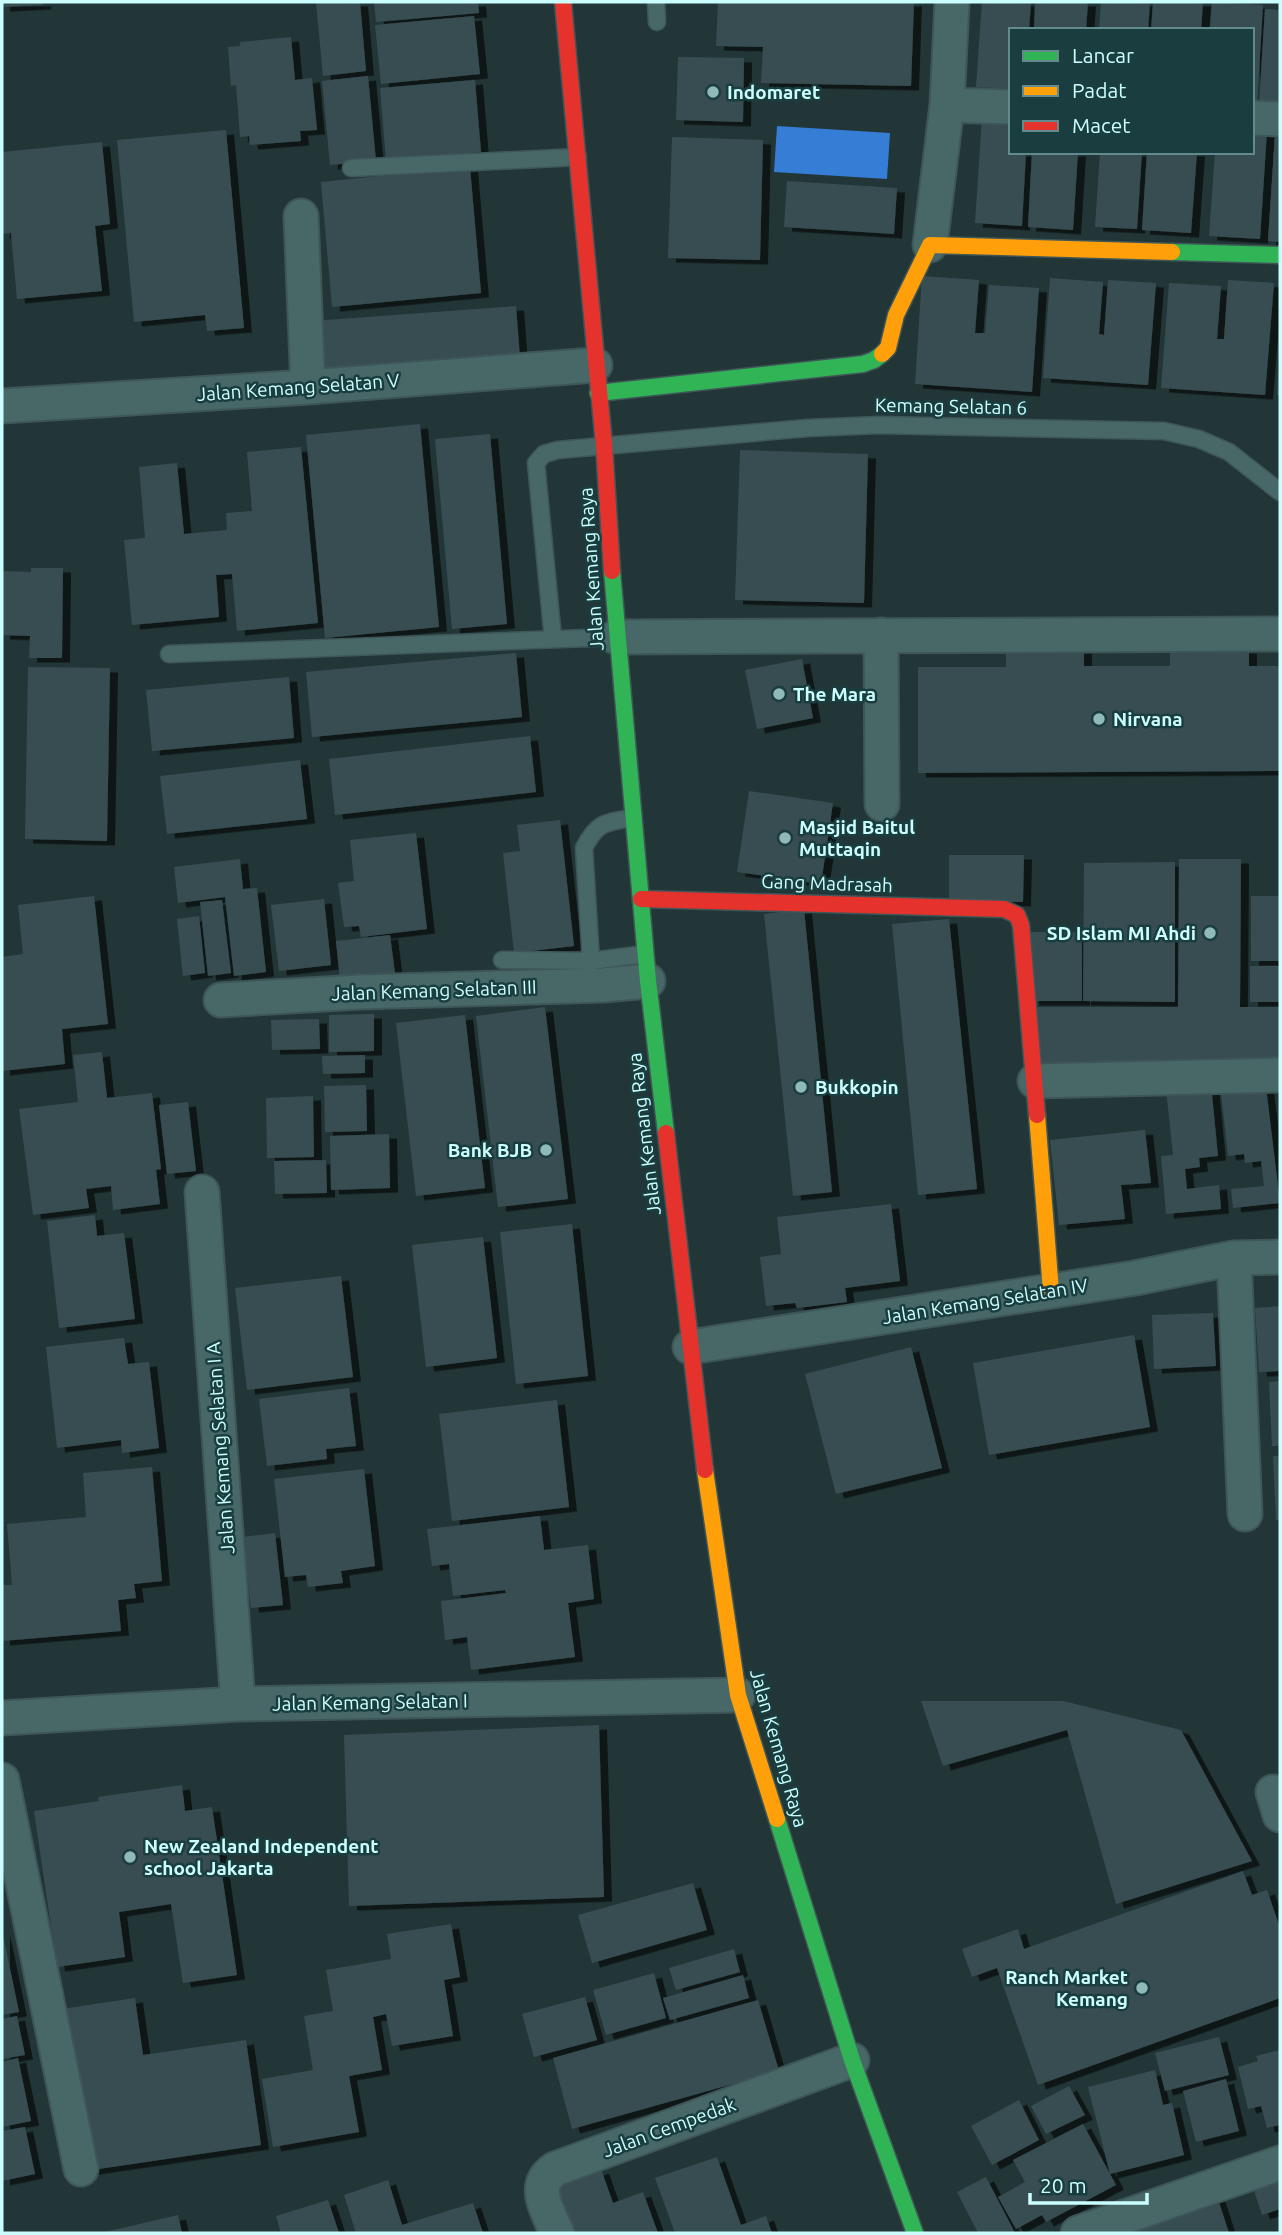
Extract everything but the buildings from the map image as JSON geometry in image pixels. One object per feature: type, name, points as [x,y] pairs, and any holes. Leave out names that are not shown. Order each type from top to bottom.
[{"type":"street","name":"Jalan Kemang Raya","points":[[563,2],[604,445],[616,637],[646,968],[711,1522],[738,1695],[852,2060],[915,2233]]},
{"type":"street","points":[[596,379],[863,364],[874,360],[888,348],[896,314],[930,245],[947,105],[952,2]]},
{"type":"street","points":[[947,105],[1009,107]]},
{"type":"street","points":[[1254,118],[1280,119]]},
{"type":"street","points":[[301,216],[307,387]]},
{"type":"street","points":[[930,245],[1280,255]]},
{"type":"street","name":"Jalan Kemang Selatan V","points":[[2,406],[307,387],[596,379]]},
{"type":"street","points":[[616,637],[1280,634]]},
{"type":"street","points":[[881,635],[882,804]]},
{"type":"street","name":"Gang Madrasah","points":[[641,900],[1004,909],[1011,912],[1017,915],[1021,925],[1035,1081]]},
{"type":"street","name":"Jalan Kemang Selatan III","points":[[221,1000],[359,992],[603,985],[646,968]]},
{"type":"street","points":[[1051,1290],[1035,1081],[1280,1075]]},
{"type":"street","name":"Jalan Kemang Selatan I A","points":[[202,1192],[238,1704]]},
{"type":"street","name":"Jalan Kemang Selatan IV","points":[[690,1346],[1135,1278],[1234,1258],[1280,1257]]},
{"type":"street","points":[[1234,1258],[1245,1514]]},
{"type":"street","name":"Jalan Kemang Selatan I","points":[[2,1718],[238,1704],[738,1695]]},
{"type":"street","points":[[2,1780],[81,2169]]},
{"type":"street","name":"Jalan Cempedak","points":[[557,2233],[541,2189],[544,2178],[555,2169],[852,2060]]},
{"type":"street","points":[[1078,2233],[1280,2163]]},
{"type":"lane","points":[[656,2],[657,22]]},
{"type":"lane","points":[[351,168],[578,157]]},
{"type":"lane","name":"Kemang Selatan 6","points":[[552,639],[536,463],[544,454],[558,450],[808,428],[879,425],[1164,431],[1199,439],[1229,452],[1280,492]]},
{"type":"lane","points":[[169,654],[616,637]]},
{"type":"lane","points":[[591,961],[584,848],[592,832],[608,822],[633,818]]},
{"type":"lane","points":[[502,960],[591,961],[646,968]]},
{"type":"water","points":[[777,126],[890,133],[887,179],[774,172]]},
{"type":"traffic: fast","points":[[1172,252],[1280,255]]},
{"type":"traffic: fast","points":[[598,393],[863,364],[882,354]]},
{"type":"traffic: fast","points":[[612,571],[648,981],[666,1133]]},
{"type":"traffic: fast","points":[[777,1819],[852,2060],[915,2233]]},
{"type":"traffic: slow","points":[[882,354],[888,348],[896,315],[930,245],[1172,252]]},
{"type":"traffic: slow","points":[[1037,1115],[1051,1291]]},
{"type":"traffic: slow","points":[[705,1470],[738,1695],[777,1819]]},
{"type":"traffic: jam","points":[[563,2],[604,445],[612,571]]},
{"type":"traffic: jam","points":[[641,899],[1004,909],[1017,915],[1021,925],[1037,1115]]},
{"type":"traffic: jam","points":[[666,1133],[705,1470]]},
{"type":"place","name":"Indomaret","points":[[713,92]]},
{"type":"place","name":"The Mara","points":[[779,694]]},
{"type":"place","name":"Nirvana","points":[[1099,719]]},
{"type":"place","name":"Masjid Baitul Muttaqin","points":[[785,838]]},
{"type":"place","name":"SD Islam MI Ahdi","points":[[1210,933]]},
{"type":"place","name":"Bukkopin","points":[[801,1087]]},
{"type":"place","name":"Bank BJB","points":[[546,1150]]},
{"type":"place","name":"New Zealand Independent school Jakarta","points":[[130,1857]]},
{"type":"place","name":"Ranch Market Kemang","points":[[1142,1988]]}]
